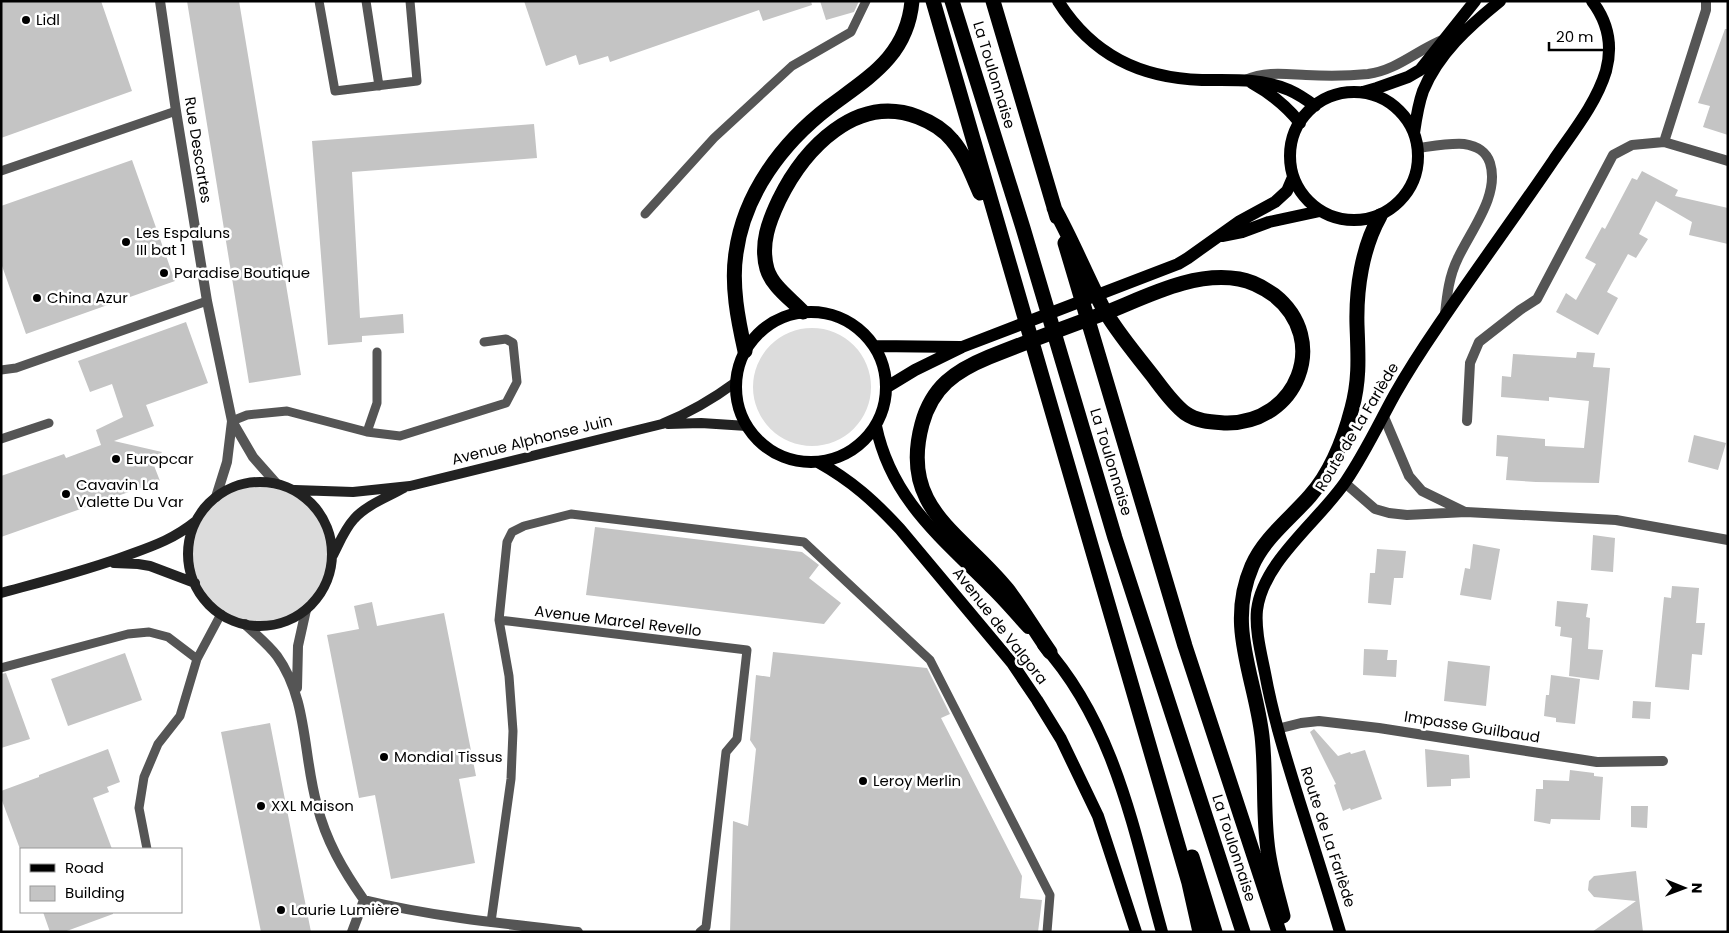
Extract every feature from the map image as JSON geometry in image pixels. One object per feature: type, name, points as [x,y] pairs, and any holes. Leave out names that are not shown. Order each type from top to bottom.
[{"type":"highway","points":[[745,351],[736,303],[735,278],[740,232],[748,207],[769,170],[792,141],[830,107],[876,72],[892,56],[902,39],[909,21],[912,1]]},
{"type":"highway","points":[[932,1],[1202,932]]},
{"type":"highway","name":"La Toulonnaise","points":[[952,1],[1014,200],[1115,538],[1243,932]]},
{"type":"highway","name":"La Toulonnaise","points":[[993,1],[1185,646],[1279,932]]},
{"type":"highway","points":[[803,312],[774,282],[767,270],[764,255],[767,226],[788,182],[807,156],[836,129],[862,115],[894,111],[931,122],[942,130],[963,155],[1000,235]]},
{"type":"highway","points":[[1050,652],[1007,589],[941,520],[925,495],[916,468],[920,430],[927,409],[942,385],[957,372],[969,365],[988,357],[1153,294],[1186,282],[1226,278],[1251,282],[1271,293],[1290,311],[1298,326],[1303,343],[1302,364],[1295,384],[1290,393],[1276,407],[1250,420],[1230,423],[1200,420],[1185,412],[1150,372],[1107,314],[1054,208]]},
{"type":"highway","points":[[1287,932],[1267,845],[1261,734],[1241,635],[1241,613],[1246,583],[1253,564],[1266,544],[1319,484],[1332,462],[1345,431],[1355,397],[1358,373],[1357,311],[1360,280],[1366,249],[1380,216]]},
{"type":"highway","points":[[1090,542],[1215,932]]},
{"type":"main road","points":[[1058,1],[1067,16],[1088,37],[1120,62],[1151,73],[1181,78],[1245,80],[1270,83],[1290,90],[1315,106]]},
{"type":"main road","points":[[1363,92],[1384,98],[1400,111],[1414,133],[1418,148],[1418,168],[1410,188],[1397,204],[1380,216],[1360,221],[1339,219],[1320,211],[1304,196],[1293,177],[1290,156],[1294,134],[1304,115],[1321,101],[1341,93],[1363,92],[1378,88],[1420,70],[1475,1]]},
{"type":"main road","points":[[1414,133],[1419,103],[1434,68],[1453,43],[1500,1]]},
{"type":"main road","name":"Route de La Farlède","points":[[1592,1],[1605,22]]},
{"type":"main road","name":"Route de La Farlède","points":[[1340,932],[1277,729],[1259,637],[1257,610],[1261,594],[1278,561],[1323,511],[1344,483],[1384,417],[1395,394],[1445,316],[1596,97],[1609,57],[1603,1]]},
{"type":"main road","points":[[1245,80],[1262,89],[1294,115],[1300,123]]},
{"type":"main road","points":[[887,387],[962,347],[1188,258],[1240,220],[1275,202],[1287,191],[1293,177]]},
{"type":"main road","points":[[1220,236],[1242,232],[1269,222],[1320,211]]},
{"type":"main road","points":[[803,312],[824,312],[844,318],[861,330],[875,346],[884,366],[887,387],[884,407],[876,426],[865,440],[851,451],[835,459],[818,462],[801,462],[785,458],[770,450],[757,439],[747,426],[738,404],[736,382],[739,366],[745,351],[756,336],[769,324],[786,316],[803,312]]},
{"type":"main road","points":[[875,346],[962,347]]},
{"type":"main road","name":"Avenue Alphonse Juin","points":[[295,490],[354,492],[410,486],[662,424],[688,413],[713,399],[736,382]]},
{"type":"main road","name":"Avenue Alphonse Juin","points":[[662,424],[701,423],[747,426]]},
{"type":"main road","points":[[876,426],[880,444],[890,471],[912,506],[991,587],[1050,652],[1069,676],[1094,719],[1117,774],[1162,932]]},
{"type":"main road","name":"Avenue de Valgora","points":[[818,462],[844,477],[883,510],[918,548],[1012,663],[1061,739],[1098,816],[1136,932]]},
{"type":"main road","points":[[1,593],[107,563],[166,541],[181,534],[196,521],[216,497],[244,484],[260,482],[276,483],[295,490],[311,502],[323,518],[330,537],[332,557],[328,577],[319,595],[306,610],[287,621],[266,626],[244,624],[221,614],[206,601],[195,583],[190,568],[191,536],[196,521]]},
{"type":"main road","name":"Avenue Alphonse Juin","points":[[332,557],[345,532],[355,518],[378,501],[410,486]]},
{"type":"main road","points":[[107,563],[150,566],[195,583]]},
{"type":"street","name":"Rue Descartes","points":[[160,1],[207,302],[232,421]]},
{"type":"street","points":[[1664,142],[1706,10],[1706,1]]},
{"type":"street","points":[[1245,80],[1258,74],[1270,73],[1330,76],[1380,72],[1401,64],[1430,44],[1446,39]]},
{"type":"street","points":[[1467,421],[1470,363],[1479,342],[1537,299],[1613,155],[1632,145],[1664,142],[1728,161]]},
{"type":"street","points":[[1418,148],[1452,144],[1474,146],[1482,150],[1488,157],[1492,173],[1491,192],[1457,259],[1451,277],[1445,316]]},
{"type":"street","points":[[1384,417],[1409,476],[1422,491],[1466,512]]},
{"type":"street","points":[[232,421],[253,457],[276,483]]},
{"type":"street","points":[[216,497],[227,462],[232,421]]},
{"type":"street","points":[[1344,483],[1375,509],[1389,513],[1407,515],[1466,512],[1616,520],[1728,540]]},
{"type":"street","points":[[298,702],[298,646],[306,610]]},
{"type":"street","points":[[244,624],[276,654],[292,682],[298,702],[316,804],[326,836],[340,864],[364,900],[491,922],[578,932]]},
{"type":"street","name":"Impasse Guilbaud","points":[[1277,729],[1319,721],[1379,728],[1597,762],[1663,761]]},
{"type":"street","points":[[352,932],[364,900]]},
{"type":"lane","points":[[319,1],[335,91],[417,81],[410,1]]},
{"type":"lane","points":[[366,1],[378,86]]},
{"type":"lane","points":[[646,214],[714,138],[792,66],[851,32],[866,1]]},
{"type":"lane","points":[[1,171],[176,110]]},
{"type":"lane","points":[[1,370],[16,368],[207,302]]},
{"type":"lane","points":[[232,421],[247,414],[287,411],[316,417],[367,432],[400,436],[506,403],[516,382],[513,343],[506,339],[484,342]]},
{"type":"lane","points":[[367,432],[377,403],[377,352]]},
{"type":"lane","points":[[1,439],[49,424]]},
{"type":"lane","points":[[491,922],[511,779],[513,731],[509,676],[499,620],[507,542],[512,532],[524,526],[571,514],[804,542],[930,660],[1050,896],[1047,932]]},
{"type":"lane","points":[[147,848],[139,808],[144,777],[158,744],[180,716],[197,659],[221,614]]},
{"type":"lane","name":"Avenue Marcel Revello","points":[[499,620],[747,650],[737,739],[726,752],[706,927],[700,932]]},
{"type":"lane","points":[[1,668],[128,634],[149,632],[168,637],[197,659]]},
{"type":"shaded area","points":[[812,328],[835,332],[854,345],[867,364],[871,387],[867,410],[854,429],[835,442],[812,446],[789,442],[770,429],[757,410],[753,387],[757,364],[770,345],[789,332]]},
{"type":"shaded area","points":[[260,482],[287,488],[311,503],[326,527],[332,554],[326,581],[311,605],[287,620],[260,626],[233,620],[209,605],[194,581],[188,554],[194,527],[209,503],[233,488]]},
{"type":"building","points":[[1,1],[101,1],[132,91],[1,138]]},
{"type":"building","points":[[187,1],[239,1],[301,375],[249,383]]},
{"type":"building","points":[[524,1],[811,1],[812,5],[763,21],[759,10],[610,62],[608,56],[579,65],[576,55],[546,66]]},
{"type":"building","points":[[820,1],[859,1],[854,12],[826,20]]},
{"type":"building","points":[[1725,29],[1728,29],[1728,135],[1703,127],[1710,106],[1698,103]]},
{"type":"building","points":[[534,124],[537,158],[352,172],[360,318],[403,314],[404,333],[362,336],[362,342],[328,345],[312,141]]},
{"type":"building","points":[[132,160],[175,281],[26,334],[1,263],[1,206]]},
{"type":"building","points":[[1642,171],[1678,190],[1675,196],[1728,208],[1728,244],[1689,235],[1692,222],[1656,201],[1639,234],[1648,239],[1636,258],[1628,254],[1607,292],[1618,298],[1598,335],[1556,312],[1566,293],[1576,300],[1596,264],[1585,258],[1602,227],[1605,229],[1632,178],[1637,180]]},
{"type":"building","points":[[186,322],[208,383],[146,405],[154,426],[114,441],[162,452],[153,463],[160,481],[1,537],[1,476],[64,454],[66,458],[101,445],[96,430],[123,417],[112,384],[90,392],[78,361]]},
{"type":"building","points":[[1577,352],[1595,353],[1593,367],[1610,368],[1599,483],[1506,480],[1508,457],[1496,456],[1497,435],[1545,439],[1545,446],[1584,448],[1589,401],[1549,397],[1549,401],[1501,397],[1502,376],[1511,377],[1513,354],[1576,358]]},
{"type":"building","points":[[1694,435],[1726,443],[1718,470],[1688,462]]},
{"type":"building","points":[[595,527],[802,552],[819,565],[809,578],[841,603],[824,624],[586,595]]},
{"type":"building","points":[[1593,535],[1615,538],[1613,572],[1591,570]]},
{"type":"building","points":[[1473,544],[1500,549],[1491,600],[1460,595],[1465,568],[1470,569]]},
{"type":"building","points":[[1377,549],[1406,551],[1403,578],[1394,578],[1391,605],[1368,603],[1370,573],[1375,573]]},
{"type":"building","points":[[1672,586],[1699,588],[1696,623],[1705,623],[1702,655],[1692,654],[1689,690],[1655,687],[1664,597],[1671,598]]},
{"type":"building","points":[[1557,601],[1588,604],[1586,617],[1590,618],[1588,649],[1603,650],[1599,680],[1569,676],[1572,638],[1560,636],[1561,627],[1555,626]]},
{"type":"building","points":[[372,602],[377,626],[444,613],[476,776],[459,779],[475,863],[391,879],[375,795],[359,798],[327,635],[359,629],[354,606]]},
{"type":"building","points":[[1364,649],[1388,650],[1387,660],[1397,660],[1396,677],[1363,675]]},
{"type":"building","name":"Leroy Merlin","points":[[773,652],[927,668],[950,714],[941,718],[1022,876],[1020,898],[1042,900],[1038,932],[730,932],[733,821],[748,826],[756,749],[750,740],[756,675],[770,677]]},
{"type":"building","points":[[125,653],[142,700],[68,726],[51,679]]},
{"type":"building","points":[[1448,661],[1490,666],[1486,706],[1444,701]]},
{"type":"building","points":[[6,673],[30,739],[1,748],[1,674]]},
{"type":"building","points":[[1551,675],[1580,679],[1575,724],[1556,722],[1556,718],[1544,716],[1546,695],[1549,695]]},
{"type":"building","points":[[1633,701],[1651,702],[1650,719],[1632,718]]},
{"type":"building","name":"XXL Maison","points":[[270,723],[311,932],[261,932],[221,732]]},
{"type":"building","points":[[1314,729],[1338,756],[1365,750],[1382,799],[1343,811],[1334,785],[1336,784],[1310,732]]},
{"type":"building","points":[[108,749],[120,782],[107,787],[109,792],[93,798],[112,848],[20,849],[1,798],[1,791],[39,777],[39,775]]},
{"type":"building","points":[[1425,749],[1469,755],[1470,778],[1451,779],[1451,786],[1427,787]]},
{"type":"building","points":[[1570,770],[1594,773],[1594,776],[1603,777],[1600,820],[1551,819],[1550,824],[1534,821],[1536,789],[1543,789],[1543,780],[1569,781]]},
{"type":"building","points":[[1631,806],[1648,806],[1647,828],[1631,827]]},
{"type":"building","points":[[1636,871],[1643,932],[1592,932],[1636,901],[1594,897],[1588,890],[1589,881],[1594,876]]},
{"type":"building","points":[[43,913],[113,913],[64,932],[50,932]]},
{"type":"place","name":"Lidl","points":[[26,20]]},
{"type":"place","name":"Les Espaluns III bat 1","points":[[126,242]]},
{"type":"place","name":"Paradise Boutique","points":[[164,273]]},
{"type":"place","name":"China Azur","points":[[37,298]]},
{"type":"place","name":"Europcar","points":[[116,459]]},
{"type":"place","name":"Cavavin La Valette Du Var","points":[[66,494]]},
{"type":"place","name":"Mondial Tissus","points":[[384,757]]},
{"type":"place","name":"Leroy Merlin","points":[[863,781]]},
{"type":"place","name":"XXL Maison","points":[[261,806]]},
{"type":"place","name":"Laurie Lumière","points":[[281,910]]}]
